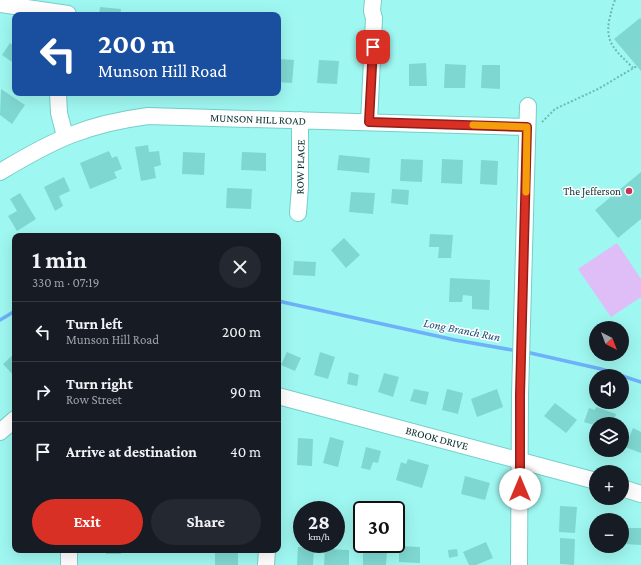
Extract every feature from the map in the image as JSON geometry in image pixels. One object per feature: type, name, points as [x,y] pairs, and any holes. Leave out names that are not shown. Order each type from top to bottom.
[{"type":"street","points":[[369,122],[374,18],[372,11],[373,0]]},
{"type":"street","points":[[0,4],[69,10]]},
{"type":"street","points":[[58,96],[59,113],[65,136]]},
{"type":"street","points":[[519,565],[521,351],[534,124],[528,106]]},
{"type":"street","name":"MUNSON HILL ROAD","points":[[0,172],[41,147],[91,126],[148,116],[369,122],[534,124]]},
{"type":"street","name":"ROW PLACE","points":[[298,212],[300,187],[300,120]]},
{"type":"street","name":"BROOK DRIVE","points":[[281,397],[589,479]]},
{"type":"street","points":[[0,432],[12,422]]},
{"type":"street","points":[[629,490],[641,494]]},
{"type":"street","points":[[69,553],[69,565]]},
{"type":"street","points":[[266,553],[266,565]]},
{"type":"path","points":[[615,0],[610,17],[609,40],[613,48],[633,68]]},
{"type":"path","points":[[534,124],[555,109],[598,89],[637,66]]},
{"type":"shaded area","points":[[617,243],[641,279],[641,297],[611,317],[578,269]]},
{"type":"building","points":[[100,7],[121,9],[120,12],[99,12]]},
{"type":"building","points":[[640,18],[641,19],[641,71],[614,39]]},
{"type":"building","points":[[10,43],[12,45],[12,62],[2,55]]},
{"type":"building","points":[[281,59],[294,60],[292,83],[281,82]]},
{"type":"building","points":[[319,60],[339,61],[337,84],[317,83]]},
{"type":"building","points":[[426,63],[427,86],[409,86],[409,64]]},
{"type":"building","points":[[445,64],[466,65],[465,88],[444,88]]},
{"type":"building","points":[[482,65],[500,65],[500,89],[481,88]]},
{"type":"building","points":[[1,89],[25,105],[12,124],[0,115]]},
{"type":"building","points":[[148,145],[149,152],[159,151],[161,165],[154,167],[156,178],[141,181],[135,147]]},
{"type":"building","points":[[109,151],[112,158],[117,156],[122,169],[114,172],[117,178],[90,189],[80,163]]},
{"type":"building","points":[[183,152],[205,153],[204,175],[182,174]]},
{"type":"building","points":[[242,152],[266,153],[266,171],[241,170]]},
{"type":"building","points":[[339,155],[370,158],[369,173],[337,170]]},
{"type":"building","points":[[401,159],[423,160],[422,182],[400,181]]},
{"type":"building","points":[[442,159],[463,160],[462,184],[441,183]]},
{"type":"building","points":[[481,160],[498,161],[497,185],[480,184]]},
{"type":"building","name":"The Jefferson","points":[[641,172],[641,219],[618,238],[595,210]]},
{"type":"building","points":[[64,177],[70,191],[59,196],[63,206],[55,211],[44,187]]},
{"type":"building","points":[[227,188],[252,189],[251,209],[226,208]]},
{"type":"building","points":[[392,189],[409,190],[408,205],[391,203]]},
{"type":"building","points":[[351,192],[375,193],[373,214],[349,212]]},
{"type":"building","points":[[20,193],[36,219],[17,231],[8,216],[17,211],[10,199]]},
{"type":"building","points":[[430,234],[453,235],[451,258],[438,258],[439,247],[429,247]]},
{"type":"building","points":[[344,238],[360,255],[346,268],[331,250]]},
{"type":"building","points":[[294,261],[316,262],[315,276],[293,275]]},
{"type":"building","points":[[450,278],[490,280],[489,310],[472,309],[472,296],[463,295],[462,302],[449,302]]},
{"type":"building","points":[[287,352],[301,358],[295,371],[281,365]]},
{"type":"building","points":[[320,352],[335,357],[328,379],[314,375]]},
{"type":"building","points":[[12,356],[12,374],[3,364]]},
{"type":"building","points":[[349,372],[359,375],[357,386],[347,384]]},
{"type":"building","points":[[384,373],[399,377],[393,397],[378,392]]},
{"type":"building","points":[[414,389],[429,392],[426,405],[410,401]]},
{"type":"building","points":[[447,389],[463,393],[458,414],[442,410]]},
{"type":"building","points":[[497,389],[503,407],[477,417],[471,399]]},
{"type":"building","points":[[555,403],[577,420],[566,433],[544,416]]},
{"type":"building","points":[[589,408],[595,410],[602,409],[616,414],[615,417],[589,417],[589,424],[584,422]]},
{"type":"building","points":[[633,428],[641,432],[641,453],[629,448],[629,438]]},
{"type":"building","points":[[330,437],[344,441],[338,467],[323,463]]},
{"type":"building","points":[[298,438],[313,439],[312,466],[297,465]]},
{"type":"building","points":[[366,447],[381,451],[378,463],[373,462],[370,470],[361,468]]},
{"type":"building","points":[[408,459],[429,465],[422,488],[396,480],[401,462],[406,464]]},
{"type":"building","points":[[465,476],[490,483],[485,500],[461,494]]},
{"type":"building","points":[[560,506],[577,507],[575,533],[559,532]]},
{"type":"building","points":[[629,528],[641,528],[641,545],[629,544]]},
{"type":"building","points":[[560,538],[575,539],[574,565],[560,564]]},
{"type":"building","points":[[486,542],[493,558],[476,565],[469,565],[463,552]]},
{"type":"building","points":[[405,546],[420,547],[420,563],[399,562],[399,553],[405,553]]},
{"type":"building","points":[[457,549],[458,556],[449,558],[448,550]]},
{"type":"building","points":[[345,550],[349,550],[349,565],[324,565],[325,553],[345,553]]},
{"type":"building","points":[[106,553],[121,553],[121,554]]},
{"type":"building","points":[[215,553],[238,553],[238,565],[215,565]]},
{"type":"building","points":[[298,553],[314,553],[313,565],[297,565]]},
{"type":"building","points":[[363,553],[387,553],[386,565],[363,565]]},
{"type":"waterway","name":"Long Branch Run","points":[[281,302],[455,340],[518,351]]},
{"type":"waterway","name":"Long Branch Run","points":[[0,320],[12,313]]},
{"type":"waterway","name":"Long Branch Run","points":[[526,352],[601,369],[641,382]]},
{"type":"slow traffic","points":[[473,125],[527,127],[526,192]]},
{"type":"place","name":"The Jefferson","points":[[629,191]]},
{"type":"route","points":[[373,47],[369,122],[527,127],[520,395],[520,489]]}]
